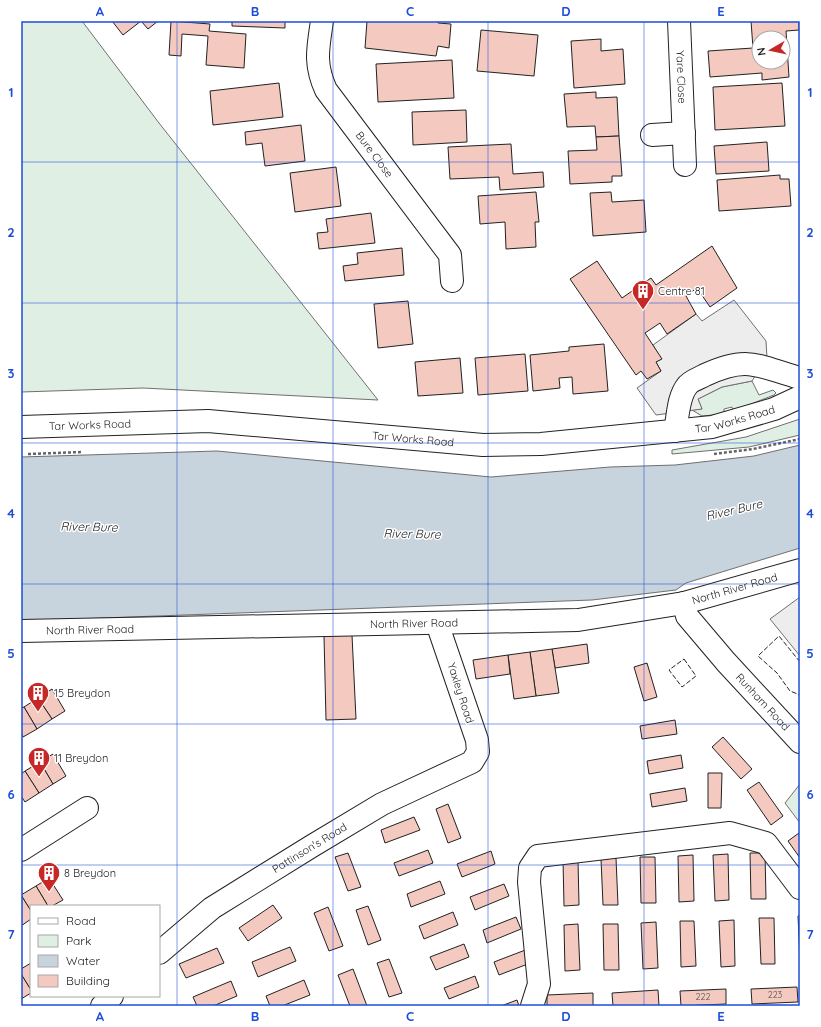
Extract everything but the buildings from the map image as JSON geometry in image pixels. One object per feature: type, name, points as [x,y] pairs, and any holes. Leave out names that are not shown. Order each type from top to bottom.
[{"type":"street","name":"Bure Close","points":[[322,21],[317,58],[319,75],[326,90],[450,255],[452,281]]},
{"type":"street","name":"Yare Close","points":[[679,21],[685,165]]},
{"type":"street","points":[[652,135],[684,133]]},
{"type":"street","points":[[675,430],[683,392],[688,384],[727,365],[741,363],[756,364],[800,378]]},
{"type":"street","name":"Tar Works Road","points":[[21,427],[208,421],[483,445],[541,444],[712,427],[774,409],[800,398]]},
{"type":"street","name":"North River Road","points":[[21,631],[578,620],[684,603],[800,570]]},
{"type":"street","name":"Runham Road","points":[[684,603],[687,616],[726,662],[800,742]]},
{"type":"street","name":"Yaxley Road","points":[[438,623],[477,740],[478,752],[472,762]]},
{"type":"street","name":"Pattinson's Road","points":[[160,952],[212,908],[312,846],[382,804],[472,762]]},
{"type":"street","points":[[21,850],[88,808]]},
{"type":"street","points":[[532,1006],[539,984],[529,882],[530,868],[538,856],[730,833],[766,843],[800,888]]},
{"type":"street","points":[[102,1006],[111,997]]},
{"type":"green space","points":[[21,21],[82,21],[159,123],[378,400],[143,388],[21,392]]},
{"type":"green space","points":[[752,381],[759,395],[773,390],[776,393],[733,411],[732,407],[724,409],[724,414],[702,416],[692,410],[702,409],[698,399],[722,387]]},
{"type":"green space","points":[[800,419],[800,435],[749,447],[672,454],[672,450],[746,437]]},
{"type":"green space","points":[[800,784],[800,823],[785,803]]},
{"type":"shaded area","points":[[734,300],[766,341],[767,358],[752,381],[722,387],[698,399],[702,409],[656,415],[637,388],[661,371],[656,362],[661,359],[653,345],[696,314],[702,321]]},
{"type":"shaded area","points":[[800,597],[800,656],[770,619]]},
{"type":"water","name":"River Bure","points":[[800,445],[800,548],[686,583],[676,590],[592,600],[21,621],[21,457],[217,451],[491,477],[610,467],[675,465],[754,456]]},
{"type":"fence","points":[[800,662],[779,636],[758,656],[777,673],[790,691],[800,695]]},
{"type":"fence","points":[[684,659],[696,676],[682,687],[669,670],[684,659]]},
{"type":"place","name":"Centre 81","points":[[643,310]]},
{"type":"place","name":"15 Breydon","points":[[38,712]]},
{"type":"place","name":"11 Breydon","points":[[39,778]]},
{"type":"place","name":"8 Breydon","points":[[49,892]]}]
